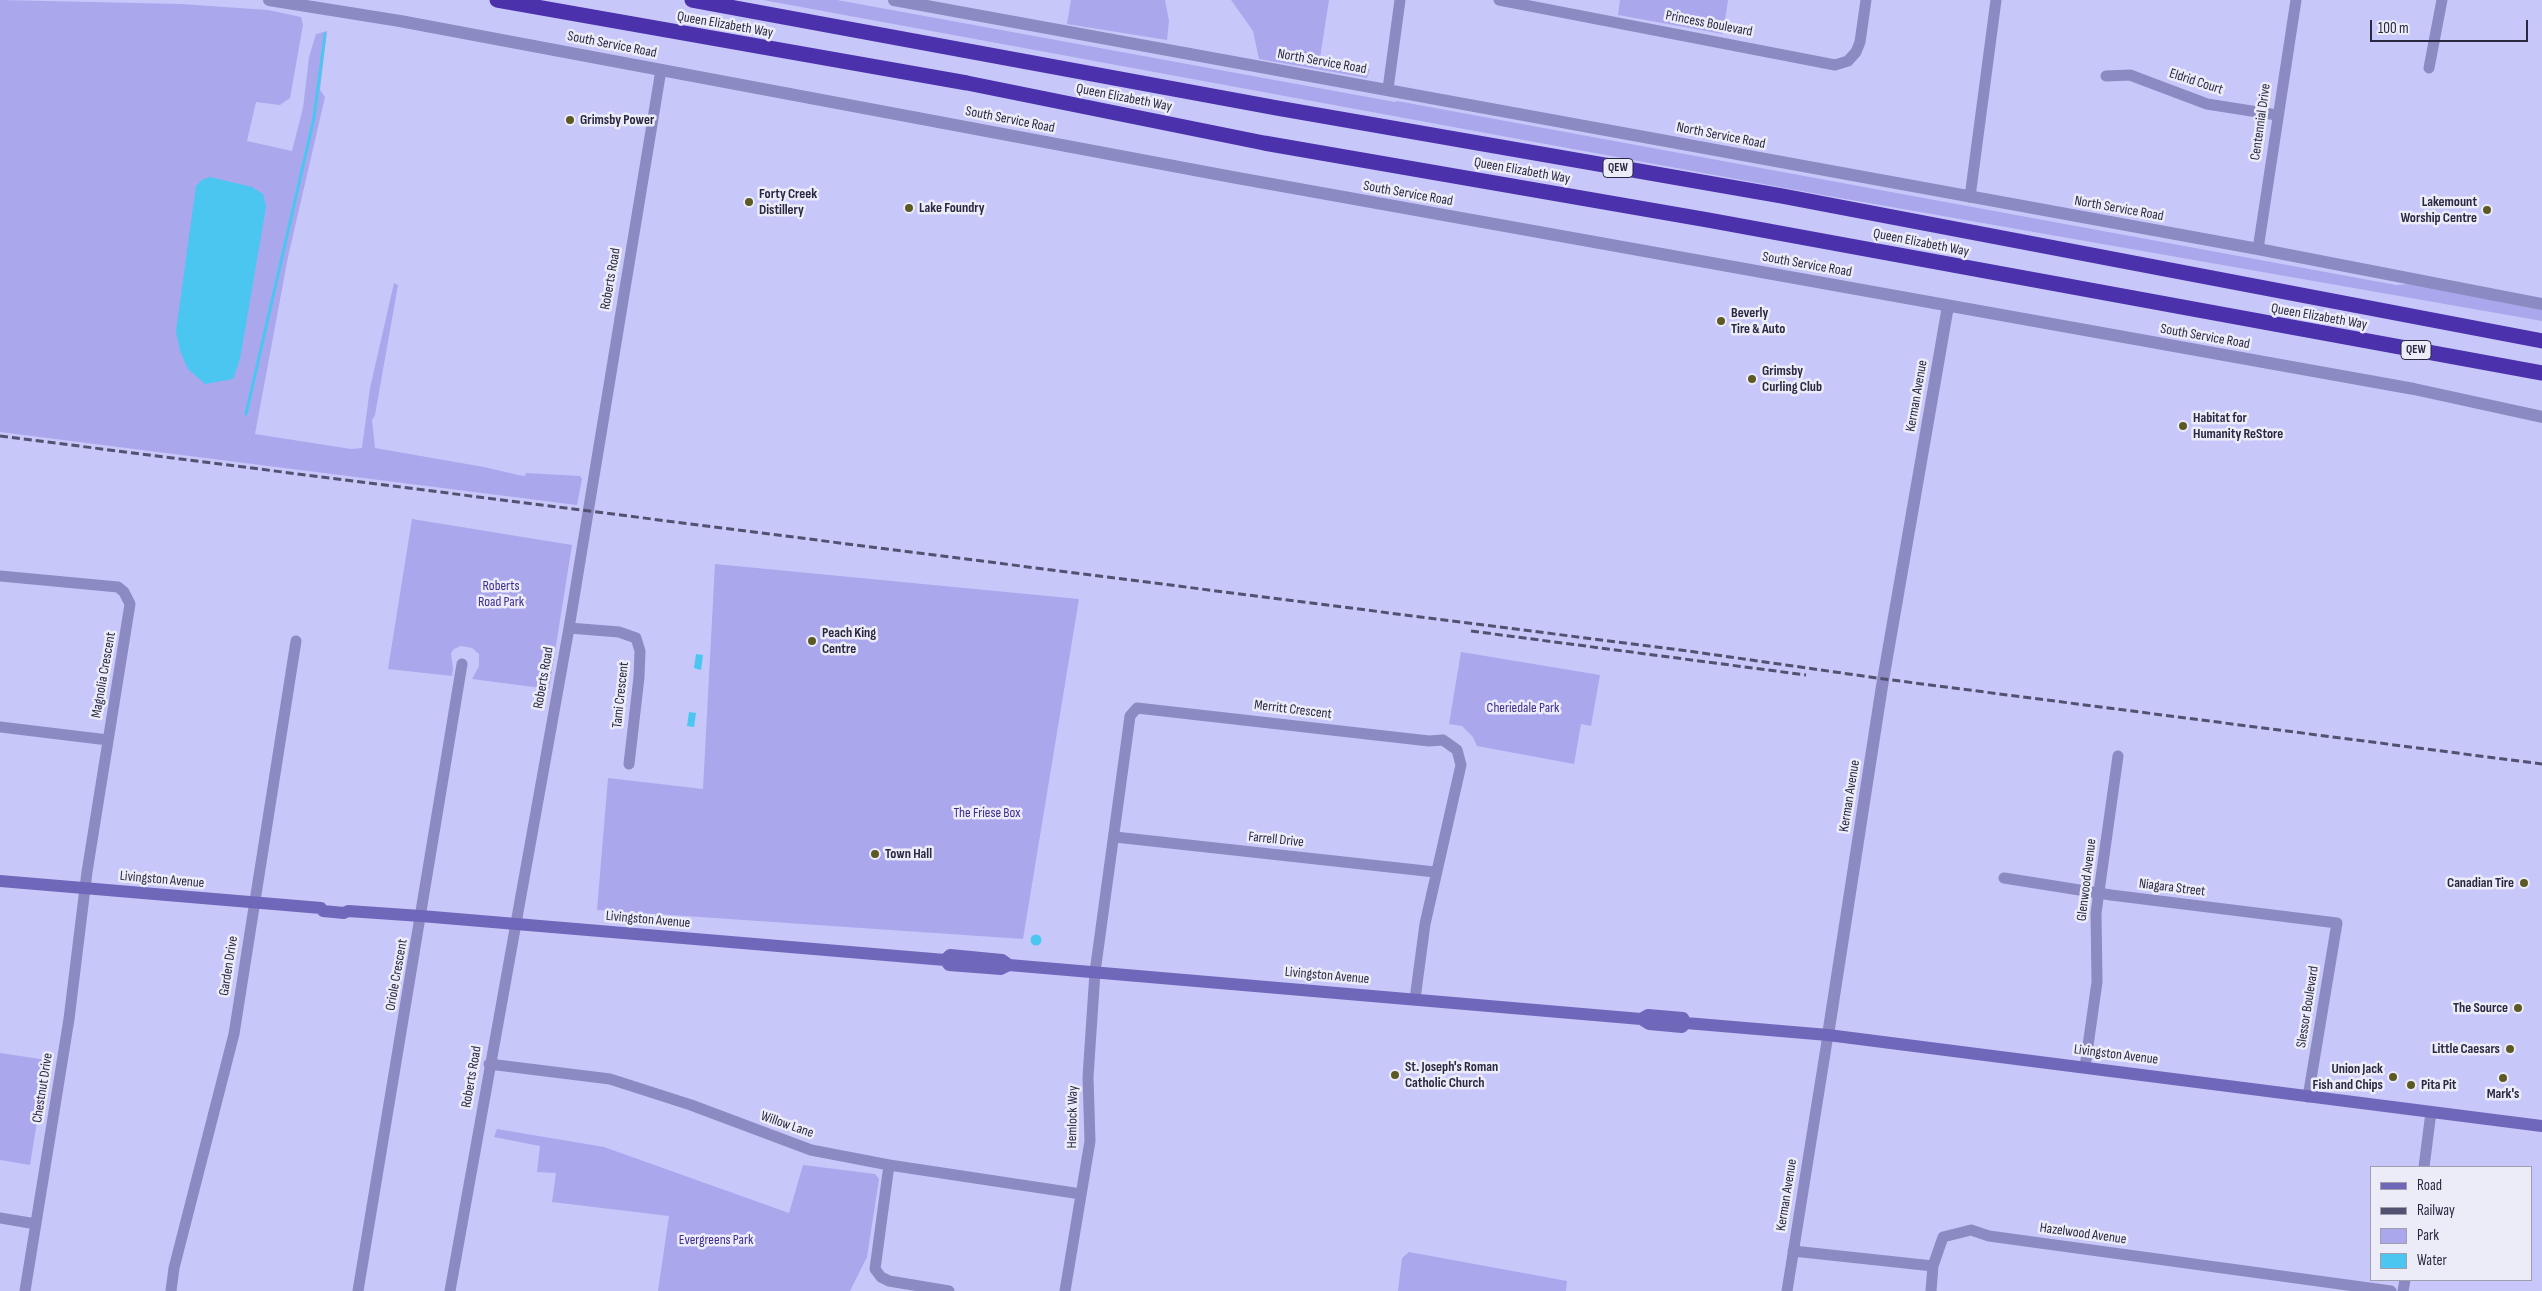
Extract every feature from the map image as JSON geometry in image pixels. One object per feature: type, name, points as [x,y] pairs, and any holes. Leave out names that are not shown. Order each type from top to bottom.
[{"type":"highway","name":"Queen Elizabeth Way","points":[[497,0],[967,84],[1264,143],[1699,219],[2542,373]]},
{"type":"highway","name":"Queen Elizabeth Way","points":[[692,0],[1276,108],[1782,196],[2542,341]]},
{"type":"main road","name":"Livingston Avenue","points":[[0,881],[321,908],[323,912],[344,913],[348,911],[421,916],[944,960],[949,965],[1001,969],[1009,965],[1415,999],[1641,1019],[1649,1024],[1682,1027],[1686,1022],[1828,1035],[2085,1066],[2542,1126]]},
{"type":"street","name":"South Service Road","points":[[269,0],[400,21],[1241,179],[2414,389],[2542,417]]},
{"type":"street","name":"North Service Road","points":[[894,0],[2258,249],[2542,304]]},
{"type":"street","points":[[1388,89],[1400,0]]},
{"type":"street","name":"Princess Boulevard","points":[[1500,0],[1835,64],[1848,61],[1856,52],[1860,42],[1866,0]]},
{"type":"street","points":[[1970,197],[1996,0]]},
{"type":"street","name":"Centennial Drive","points":[[2258,249],[2296,0]]},
{"type":"street","points":[[2429,68],[2442,0]]},
{"type":"street","name":"Roberts Road","points":[[450,1291],[489,1064],[569,628],[662,70]]},
{"type":"street","name":"Eldrid Court","points":[[2106,76],[2130,75],[2208,104],[2277,115]]},
{"type":"street","name":"Kerman Avenue","points":[[1787,1291],[1882,686],[1948,306]]},
{"type":"street","name":"Magnolia Crescent","points":[[0,576],[118,587],[124,592],[130,604],[85,889]]},
{"type":"street","name":"Tami Crescent","points":[[569,628],[619,632],[636,638],[640,651],[639,677],[629,764]]},
{"type":"street","name":"Garden Drive","points":[[171,1291],[174,1268],[234,1034],[296,641]]},
{"type":"street","name":"Oriole Crescent","points":[[358,1291],[462,664]]},
{"type":"street","name":"Merritt Crescent","points":[[1095,972],[1115,838],[1130,716],[1137,708],[1148,708],[1429,741],[1443,740],[1457,750],[1461,765],[1424,924],[1415,999]]},
{"type":"street","points":[[0,727],[108,740]]},
{"type":"street","name":"Glenwood Avenue","points":[[2085,1066],[2097,982],[2096,913],[2118,756]]},
{"type":"street","name":"Farrell Drive","points":[[1115,838],[1435,872]]},
{"type":"street","name":"Niagara Street","points":[[2004,878],[2099,893],[2337,923]]},
{"type":"street","name":"Chestnut Drive","points":[[25,1291],[77,965],[85,889]]},
{"type":"street","name":"Slessor Boulevard","points":[[2308,1096],[2337,923]]},
{"type":"street","name":"Hemlock Way","points":[[1065,1291],[1090,1140],[1088,1077],[1095,972]]},
{"type":"street","name":"Willow Lane","points":[[489,1064],[610,1079],[691,1105],[792,1144],[889,1165],[1081,1194]]},
{"type":"street","points":[[2424,1166],[2431,1127],[2431,1112]]},
{"type":"street","points":[[889,1165],[875,1269],[881,1277],[889,1281],[949,1291]]},
{"type":"street","points":[[0,1218],[36,1224]]},
{"type":"street","name":"Hazelwood Avenue","points":[[1933,1266],[1943,1237],[1971,1230],[1989,1236],[2391,1291]]},
{"type":"street","points":[[1793,1251],[1933,1266],[1931,1291]]},
{"type":"green space","points":[[0,0],[181,4],[268,10],[301,17],[303,25],[290,98],[280,105],[256,102],[247,141],[292,151],[303,108],[309,57],[316,34],[327,31],[320,90],[325,97],[288,257],[255,434],[351,449],[362,448],[370,388],[394,283],[398,285],[375,415],[372,420],[375,448],[484,467],[518,475],[525,476],[526,473],[580,476],[582,479],[577,505],[0,432]],"holes":[[[196,187],[252,187],[192,224]]]},
{"type":"green space","points":[[763,0],[837,0],[1397,101],[2396,285],[2409,284],[2542,310],[2542,321],[1823,195]]},
{"type":"green space","points":[[1071,0],[1165,0],[1169,21],[1167,40],[1067,24]]},
{"type":"green space","points":[[1231,0],[1329,0],[1320,58],[1370,69],[1367,78],[1259,59],[1253,31]]},
{"type":"green space","points":[[1620,0],[1728,0],[1723,34],[1618,15]]},
{"type":"green space","name":"Roberts Road Park","points":[[412,519],[572,545],[549,689],[472,679],[479,666],[479,654],[472,648],[461,646],[454,649],[451,653],[452,676],[388,669]]},
{"type":"green space","name":"Peach King Centre","points":[[715,564],[1079,599],[1023,939],[597,910],[608,778],[703,789]]},
{"type":"green space","name":"Cheriedale Park","points":[[1461,652],[1600,675],[1591,726],[1581,724],[1574,764],[1477,746],[1473,737],[1462,726],[1449,724]]},
{"type":"green space","points":[[0,1053],[47,1060],[30,1165],[0,1160]]},
{"type":"green space","name":"Evergreens Park","points":[[497,1129],[604,1147],[789,1213],[803,1165],[875,1174],[879,1179],[867,1257],[850,1291],[658,1291],[669,1216],[552,1202],[556,1173],[537,1172],[540,1146],[494,1137]]},
{"type":"green space","points":[[1409,1252],[1567,1281],[1566,1291],[1398,1291],[1402,1258]]},
{"type":"water","points":[[210,177],[252,187],[263,194],[266,207],[240,359],[233,379],[205,384],[188,369],[180,351],[176,331],[196,186],[202,180]]},
{"type":"water","points":[[696,654],[703,655],[701,670],[694,668]]},
{"type":"water","points":[[689,712],[696,713],[694,727],[687,726]]},
{"type":"water","points":[[1036,934],[1042,940],[1036,946],[1030,940]]},
{"type":"waterway","points":[[246,414],[314,118],[325,34]]},
{"type":"railway","points":[[0,436],[1688,651],[1884,679],[2542,764]]},
{"type":"railway","points":[[1471,631],[1806,675]]},
{"type":"place","name":"Grimsby Power","points":[[570,120]]},
{"type":"place","name":"Forty Creek Distillery","points":[[749,202]]},
{"type":"place","name":"Lake Foundry","points":[[909,208]]},
{"type":"place","name":"Lakemount Worship Centre","points":[[2487,210]]},
{"type":"place","name":"Beverly Tire & Auto","points":[[1721,321]]},
{"type":"place","name":"Grimsby Curling Club","points":[[1752,379]]},
{"type":"place","name":"Habitat for Humanity ReStore","points":[[2183,426]]},
{"type":"place","name":"Peach King Centre","points":[[812,641]]},
{"type":"place","name":"Town Hall","points":[[875,854]]},
{"type":"place","name":"Canadian Tire","points":[[2524,883]]},
{"type":"place","name":"The Source","points":[[2518,1008]]},
{"type":"place","name":"Little Caesars","points":[[2510,1049]]},
{"type":"place","name":"St. Joseph's Roman Catholic Church","points":[[1395,1075]]},
{"type":"place","name":"Union Jack Fish and Chips","points":[[2393,1077]]},
{"type":"place","name":"Mark's","points":[[2503,1078]]},
{"type":"place","name":"Pita Pit","points":[[2411,1085]]},
{"type":"park label","name":"The Friese Box","points":[[987,813]]}]
